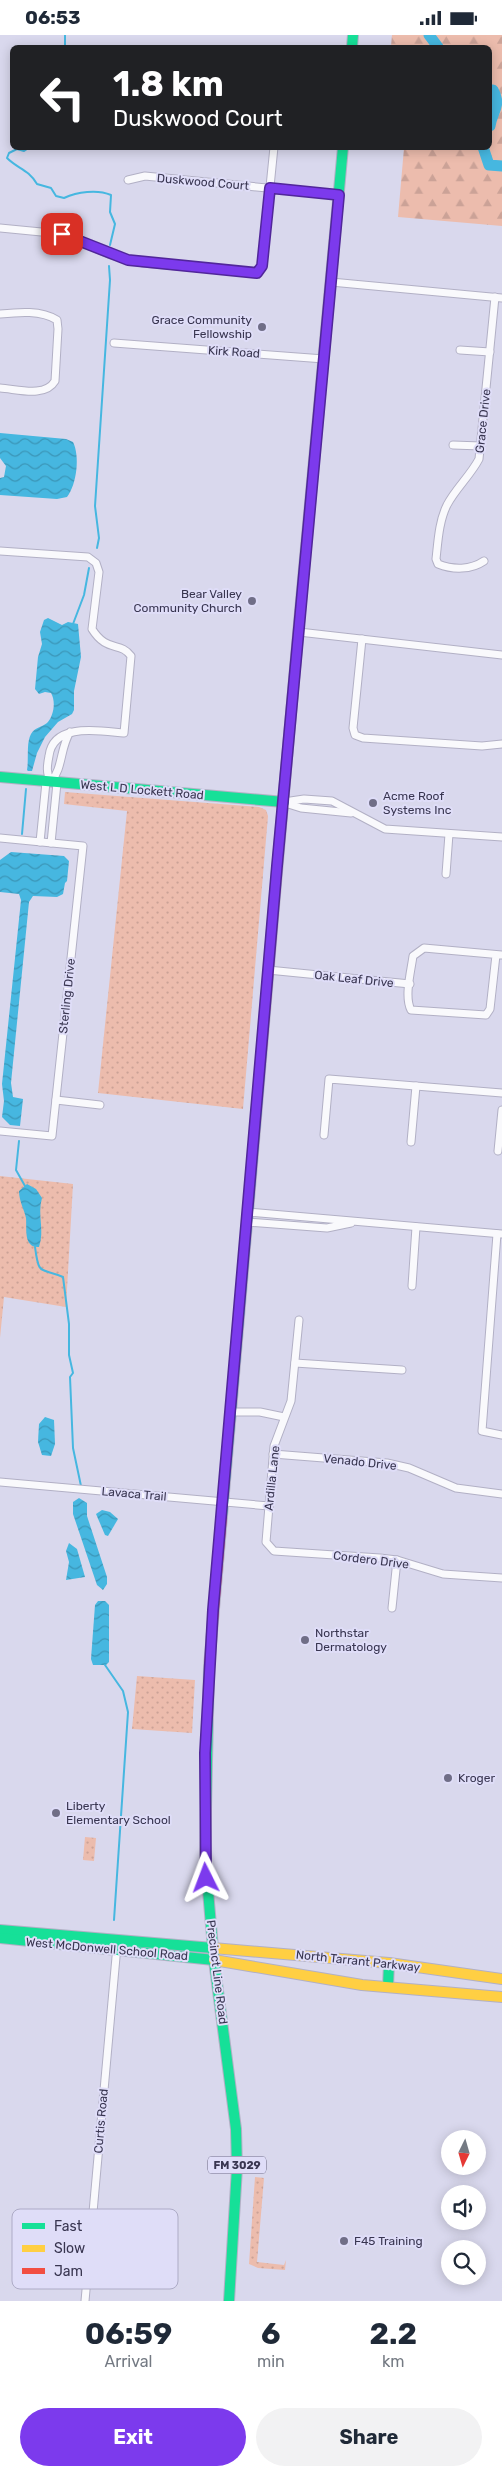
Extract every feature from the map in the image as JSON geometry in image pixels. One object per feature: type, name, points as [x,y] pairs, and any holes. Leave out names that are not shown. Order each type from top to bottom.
[{"type":"main road","name":"Precinct Line Road","points":[[228,2301],[237,2168],[236,2129],[214,1960],[205,1856],[205,1753],[208,1685],[268,970],[343,150]]},
{"type":"main road","name":"West L D Lockett Road","points":[[0,777],[284,802]]},
{"type":"main road","name":"West McDonwell School Road","points":[[0,1930],[214,1960]]},
{"type":"main road","name":"West McDonwell School Road","points":[[0,1938],[117,1945],[213,1948]]},
{"type":"main road","name":"North Tarrant Parkway","points":[[213,1948],[389,1963],[502,1979]]},
{"type":"main road","name":"North Tarrant Parkway","points":[[214,1960],[335,1981],[502,1997]]},
{"type":"main road","points":[[388,1987],[389,1963]]},
{"type":"street","points":[[0,227],[62,234],[111,255],[142,263],[252,273],[259,272],[262,266],[274,150]]},
{"type":"street","name":"Duskwood Court","points":[[128,180],[145,176],[339,195]]},
{"type":"street","points":[[331,282],[499,297]]},
{"type":"street","name":"Grace Drive","points":[[484,561],[474,568],[445,567],[438,564],[436,559],[442,516],[448,503],[472,474],[481,446],[490,352],[499,297]]},
{"type":"street","points":[[0,314],[19,312],[49,315],[57,320],[58,329],[55,381],[51,387],[42,391],[0,388]]},
{"type":"street","name":"Kirk Road","points":[[114,343],[324,359]]},
{"type":"street","points":[[460,349],[490,352]]},
{"type":"street","points":[[453,445],[481,446]]},
{"type":"street","points":[[0,551],[88,557],[96,563],[99,572],[92,629],[104,644],[127,650],[131,655],[124,733],[95,731],[70,733],[62,735],[50,749],[46,774],[51,782],[51,843]]},
{"type":"street","points":[[299,633],[502,655]]},
{"type":"street","points":[[362,639],[353,728],[355,735],[482,746],[502,744]]},
{"type":"street","points":[[40,842],[51,782],[58,774],[61,751],[70,733]]},
{"type":"street","points":[[284,802],[301,808],[354,814],[386,829],[502,837]]},
{"type":"street","points":[[446,874],[449,834]]},
{"type":"street","name":"Sterling Drive","points":[[0,838],[83,847],[52,1136],[0,1131]]},
{"type":"street","name":"Oak Leaf Drive","points":[[268,970],[410,984],[413,956],[420,949],[459,950],[499,955]]},
{"type":"street","points":[[410,984],[408,1005],[411,1010],[486,1015],[490,1009],[499,955]]},
{"type":"street","points":[[324,1135],[328,1079],[502,1093]]},
{"type":"street","points":[[411,1141],[416,1086]]},
{"type":"street","points":[[56,1100],[100,1105]]},
{"type":"street","points":[[498,1151],[502,1110]]},
{"type":"street","points":[[247,1217],[327,1228],[353,1222],[499,1234],[482,1431],[502,1435]]},
{"type":"street","points":[[412,1286],[416,1227]]},
{"type":"street","name":"Ardilla Lane","points":[[270,1547],[266,1542],[273,1454],[291,1401],[299,1321]]},
{"type":"street","points":[[295,1363],[402,1370]]},
{"type":"street","points":[[230,1412],[260,1412],[284,1417]]},
{"type":"street","name":"Venado Drive","points":[[273,1454],[387,1463],[409,1468],[456,1488],[502,1494]]},
{"type":"street","name":"Lavaca Trail","points":[[0,1482],[268,1506]]},
{"type":"street","name":"Cordero Drive","points":[[270,1547],[274,1551],[397,1560],[443,1574],[502,1578]]},
{"type":"street","points":[[392,1608],[397,1560]]},
{"type":"street","name":"Curtis Road","points":[[93,2209],[117,1945]]},
{"type":"green space","points":[[392,35],[502,35],[502,226],[398,217],[404,150],[492,150],[492,45],[391,45]]},
{"type":"green space","points":[[65,792],[259,807],[266,810],[268,816],[243,1109],[98,1093],[127,811],[64,804]]},
{"type":"green space","points":[[0,1176],[73,1184],[66,1307],[4,1297],[0,1338]]},
{"type":"green space","points":[[137,1676],[195,1680],[192,1733],[132,1729]]},
{"type":"green space","points":[[85,1837],[96,1838],[94,1861],[83,1860]]},
{"type":"green space","points":[[255,2177],[264,2178],[257,2262],[284,2265],[286,2260],[285,2270],[258,2268],[249,2264]]},
{"type":"water","points":[[0,433],[66,439],[73,442],[77,462],[73,485],[67,497],[57,499],[0,495],[0,478],[4,477],[6,466],[0,458]]},
{"type":"water","points":[[48,618],[62,625],[68,622],[78,624],[81,657],[74,691],[74,710],[72,714],[58,722],[45,737],[37,753],[32,771],[28,771],[29,738],[34,730],[47,723],[54,708],[51,693],[39,694],[35,689],[38,657],[42,644],[40,632],[44,620]]},
{"type":"water","points":[[11,852],[64,856],[69,861],[67,881],[63,894],[57,897],[33,896],[29,902],[11,1083],[13,1097],[23,1099],[20,1126],[10,1125],[2,1117],[4,1101],[2,1084],[21,900],[19,894],[0,892],[0,860]]},
{"type":"water","points":[[27,1184],[36,1189],[42,1198],[40,1210],[41,1241],[39,1247],[30,1244],[27,1237],[26,1218],[19,1191]]},
{"type":"water","points":[[45,1417],[54,1420],[55,1444],[51,1456],[42,1455],[38,1442],[39,1424]]},
{"type":"water","points":[[79,1498],[87,1503],[87,1516],[107,1577],[107,1584],[103,1590],[97,1585],[73,1514],[73,1502]]},
{"type":"water","points":[[102,1510],[110,1512],[118,1519],[108,1536],[105,1535],[96,1514]]},
{"type":"water","points":[[69,1543],[77,1549],[85,1577],[66,1580],[69,1562],[66,1551]]},
{"type":"water","points":[[98,1601],[105,1601],[109,1605],[109,1662],[106,1665],[93,1665],[91,1659],[95,1605]]},
{"type":"waterway","points":[[65,35],[65,45]]},
{"type":"waterway","points":[[429,35],[436,45]]},
{"type":"waterway","points":[[492,90],[497,100],[492,118]]},
{"type":"waterway","points":[[15,150],[9,153],[7,158],[30,175],[37,184],[51,188],[56,196],[64,198],[75,194],[93,192],[111,195],[110,212],[115,224],[110,245]]},
{"type":"waterway","points":[[20,150],[26,150]]},
{"type":"waterway","points":[[484,150],[489,165],[502,166]]},
{"type":"waterway","points":[[97,548],[99,538],[95,506],[110,280],[109,266]]},
{"type":"waterway","points":[[73,624],[84,595],[89,568]]},
{"type":"waterway","points":[[22,834],[26,789]]},
{"type":"waterway","points":[[19,1141],[16,1170],[25,1186]]},
{"type":"waterway","points":[[35,1247],[38,1263],[42,1270],[63,1277],[69,1324],[69,1355],[73,1373],[70,1377],[73,1448],[81,1486]]},
{"type":"waterway","points":[[105,1665],[123,1691],[128,1712],[114,1920]]},
{"type":"traffic: fast","points":[[352,45],[353,35]]},
{"type":"traffic: fast","points":[[300,612],[343,150]]},
{"type":"traffic: fast","points":[[0,777],[284,802]]},
{"type":"traffic: fast","points":[[222,1516],[262,1047]]},
{"type":"traffic: fast","points":[[209,1667],[205,1856],[214,1960],[236,2129],[237,2168],[229,2301]]},
{"type":"traffic: fast","points":[[0,1930],[213,1948]]},
{"type":"traffic: fast","points":[[0,1938],[214,1960]]},
{"type":"traffic: fast","points":[[388,1987],[389,1963]]},
{"type":"traffic: slow","points":[[276,883],[300,612]]},
{"type":"traffic: slow","points":[[213,1948],[389,1963],[502,1979]]},
{"type":"traffic: slow","points":[[214,1960],[362,1985],[502,1997]]},
{"type":"traffic: jam","points":[[262,1047],[276,883]]},
{"type":"traffic: jam","points":[[209,1667],[222,1516]]},
{"type":"place","name":"Grace Community Fellowship","points":[[262,327]]},
{"type":"place","name":"Bear Valley Community Church","points":[[252,601]]},
{"type":"place","name":"Acme Roof Systems Inc","points":[[373,803]]},
{"type":"place","name":"Northstar Dermatology","points":[[305,1640]]},
{"type":"place","name":"Kroger","points":[[448,1778]]},
{"type":"place","name":"Liberty Elementary School","points":[[56,1813]]},
{"type":"place","name":"F45 Training","points":[[344,2241]]},
{"type":"route","points":[[62,234],[111,255],[142,263],[257,273],[261,270],[262,266],[270,188],[339,195],[277,866],[213,1610],[205,1753],[206,1878]]}]
